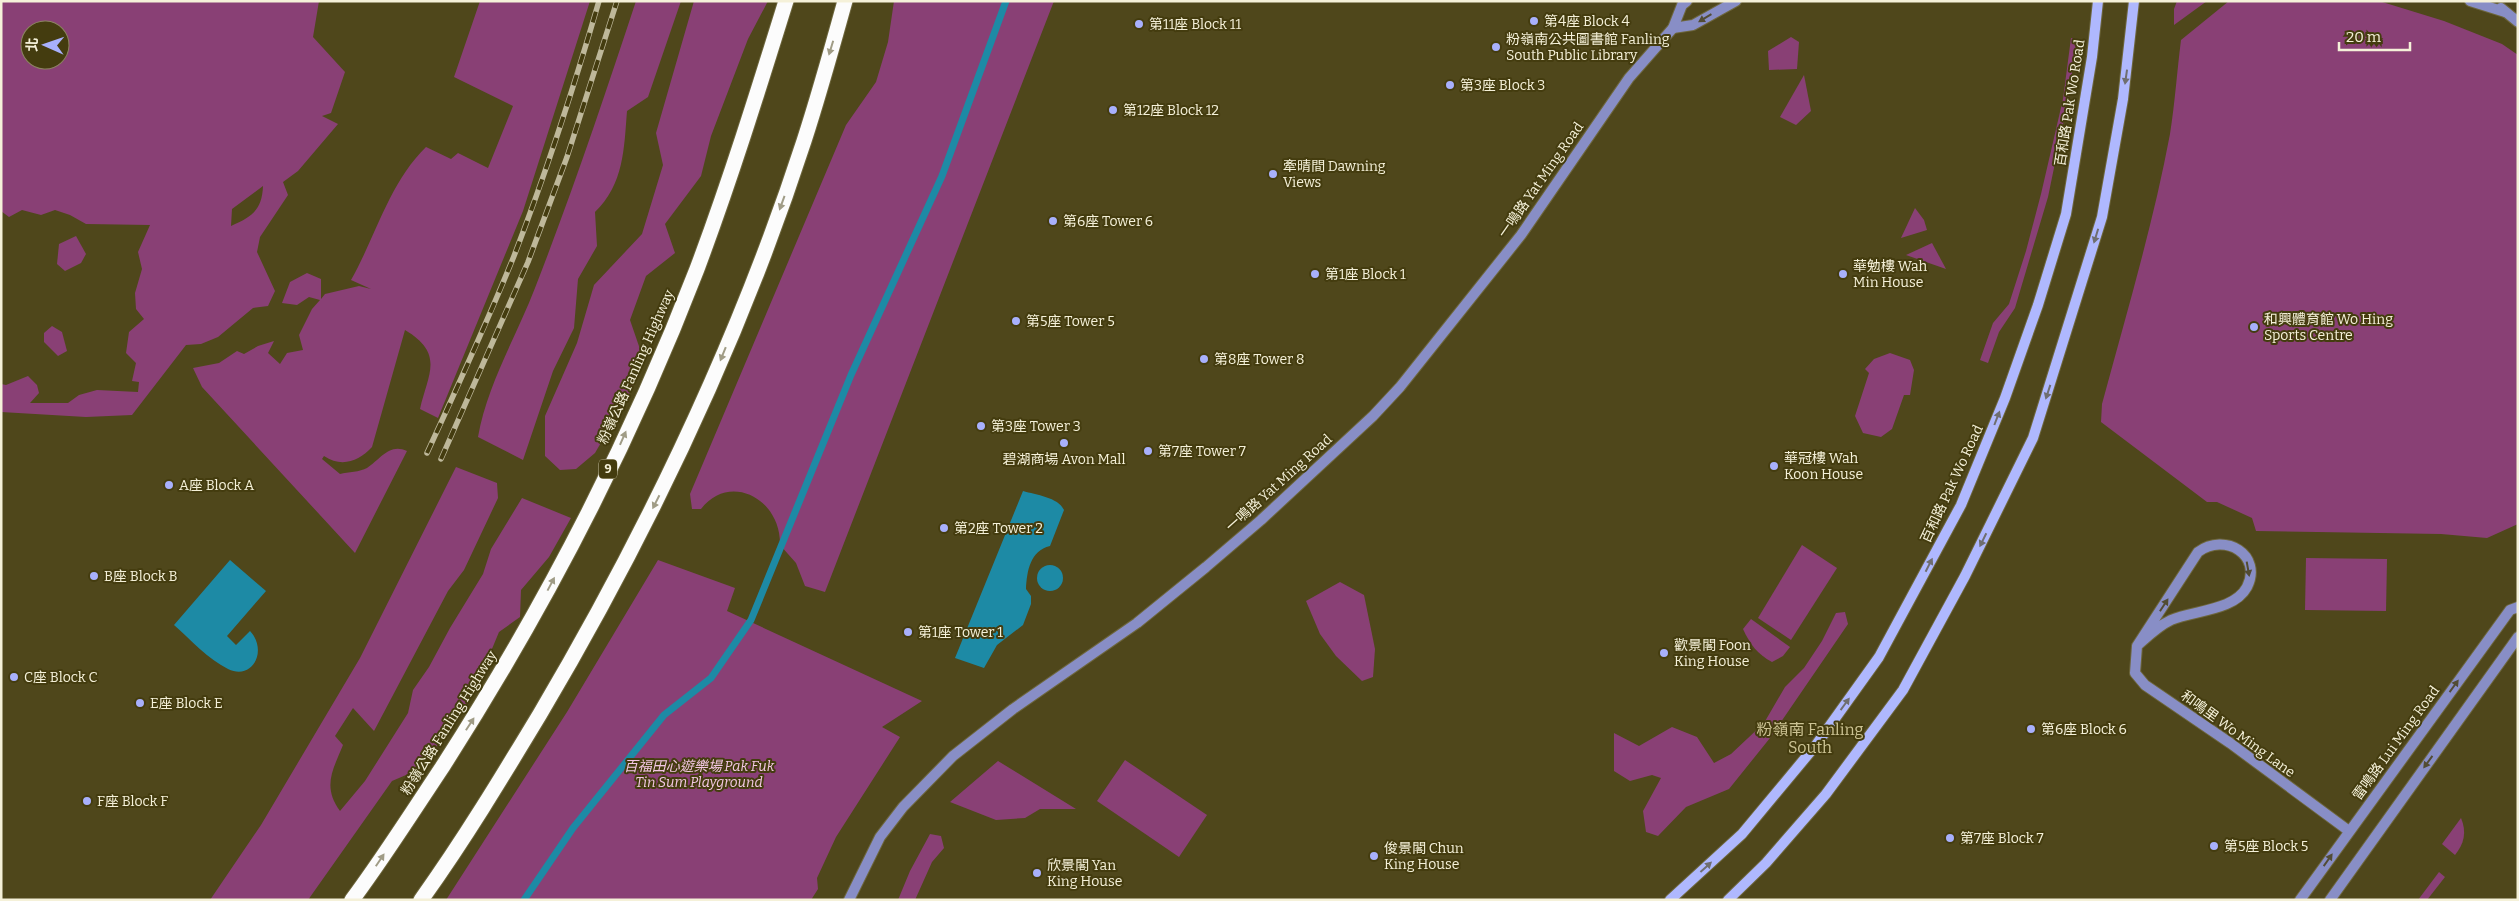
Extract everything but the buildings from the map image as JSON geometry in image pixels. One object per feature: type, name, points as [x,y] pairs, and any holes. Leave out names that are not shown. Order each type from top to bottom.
[{"type":"highway","name":"粉嶺公路 Fanling Highway","points":[[352,900],[417,806],[485,701],[551,584],[615,456],[669,337],[699,262],[740,145],[786,1]]},
{"type":"highway","points":[[422,900],[485,804],[571,662],[660,495],[706,394],[765,248],[804,141],[845,1]]},
{"type":"main road","name":"百和路 Pak Wo Road","points":[[1670,900],[1742,834],[1816,745],[1879,657],[1960,505],[2005,398],[2038,304],[2066,214],[2092,56],[2098,1]]},
{"type":"main road","points":[[1728,900],[1766,864],[1826,794],[1902,690],[1965,576],[2032,438],[2102,217],[2123,99],[2134,1]]},
{"type":"street","name":"一鳴路 Yat Ming Road","points":[[849,900],[880,837],[908,801],[954,756],[1013,709],[1137,623],[1206,567],[1261,520],[1387,401],[1477,292],[1534,216],[1629,78],[1673,28],[1682,5],[1687,1]]},
{"type":"street","points":[[1673,28],[1693,25],[1736,1]]},
{"type":"street","points":[[2470,1],[2505,12]]},
{"type":"street","points":[[2492,1],[2518,22]]},
{"type":"street","name":"和鳴里 Wo Ming Lane","points":[[2138,646],[2154,630],[2172,620],[2227,603],[2242,593],[2248,584],[2250,574],[2248,564],[2239,550],[2221,543],[2206,546],[2198,552],[2138,646],[2135,667],[2139,679],[2349,831]]},
{"type":"street","name":"雷鳴路 Lui Ming Road","points":[[2300,900],[2510,610],[2518,607]]},
{"type":"street","points":[[2330,900],[2518,637]]},
{"type":"green space","points":[[1,1],[319,1],[313,37],[345,72],[331,113],[322,116],[338,124],[298,171],[283,182],[288,195],[260,237],[257,252],[275,291],[268,306],[253,308],[218,337],[201,344],[186,345],[132,415],[86,417],[1,412],[1,384],[6,385],[28,376],[37,385],[39,393],[30,403],[68,403],[79,395],[97,390],[138,392],[139,382],[132,381],[136,363],[126,353],[129,332],[144,319],[136,309],[135,293],[142,269],[138,252],[150,225],[86,224],[70,215],[55,210],[41,215],[22,210],[9,217],[1,211]],"holes":[[[263,186],[261,201],[254,212],[231,226],[232,209]]]},
{"type":"green space","points":[[480,1],[590,1],[523,211],[438,418],[420,409],[429,375],[429,356],[417,339],[405,330],[372,447],[362,456],[350,461],[337,462],[324,456],[322,459],[340,474],[367,468],[390,450],[401,449],[407,451],[355,553],[202,387],[193,368],[219,363],[237,351],[244,354],[258,346],[274,341],[268,353],[280,364],[287,353],[303,350],[299,335],[312,309],[320,300],[309,297],[297,305],[282,303],[290,282],[307,273],[321,279],[321,299],[325,294],[359,286],[371,289],[351,280],[402,177],[426,147],[451,159],[458,153],[488,168],[513,106],[454,77]]},
{"type":"green space","points":[[636,1],[681,1],[648,97],[627,111],[621,165],[612,190],[595,212],[597,246],[578,279],[574,328],[553,371],[523,460],[478,437],[482,418],[495,380],[535,288],[562,217]]},
{"type":"green space","points":[[694,1],[768,1],[748,39],[711,136],[701,176],[665,224],[675,253],[646,276],[630,320],[642,355],[632,389],[595,453],[576,469],[560,470],[545,456],[545,416],[577,343],[594,285],[642,234],[663,165],[656,133]]},
{"type":"green space","points":[[894,1],[1054,1],[825,592],[805,586],[796,563],[780,545],[778,528],[772,514],[763,503],[739,492],[725,492],[712,498],[701,509],[692,509],[690,494],[846,125],[876,82],[888,42]]},
{"type":"green space","points":[[2177,1],[2207,1],[2174,25],[2174,9]]},
{"type":"green space","points":[[2229,1],[2379,1],[2444,21],[2502,44],[2518,55],[2518,524],[2487,538],[2441,534],[2256,531],[2252,518],[2217,502],[2207,502],[2101,422],[2102,404],[2156,202],[2172,122],[2181,40]]},
{"type":"green space","points":[[1791,37],[1799,42],[1797,69],[1769,70],[1768,51]]},
{"type":"green space","points":[[2071,38],[2077,39],[2068,100],[2048,197],[2015,308],[1999,332],[1988,363],[1980,360],[1993,323],[2009,304],[2026,251],[2041,194],[2063,99]]},
{"type":"green space","points":[[1804,75],[1811,111],[1796,125],[1780,117]]},
{"type":"green space","points":[[1915,208],[1924,220],[1927,230],[1901,238]]},
{"type":"green space","points":[[76,236],[86,254],[81,263],[65,271],[57,264],[59,244]]},
{"type":"green space","points":[[1932,243],[1946,269],[1906,255]]},
{"type":"green space","points":[[52,326],[62,332],[67,351],[58,356],[44,342],[44,333]]},
{"type":"green space","points":[[1890,353],[1910,360],[1914,370],[1910,395],[1904,395],[1892,429],[1881,437],[1863,433],[1855,416],[1869,373],[1865,369],[1874,359]]},
{"type":"green space","points":[[456,467],[497,483],[498,498],[464,570],[448,591],[374,731],[353,708],[335,736],[343,745],[333,770],[330,786],[331,794],[340,811],[365,781],[408,713],[413,690],[429,667],[483,574],[491,549],[522,498],[571,518],[549,557],[521,590],[520,617],[499,632],[472,697],[420,769],[392,781],[308,900],[210,900],[261,825],[360,658]]},
{"type":"green space","points":[[1802,545],[1837,568],[1791,640],[1758,618]]},
{"type":"green space","points":[[2306,558],[2387,559],[2386,611],[2305,610]]},
{"type":"green space","name":"百福田心遊樂場 Pak Fuk Tin Sum Playground","points":[[658,560],[735,588],[727,611],[922,701],[882,727],[900,737],[836,837],[817,878],[818,889],[811,900],[446,900],[567,712]]},
{"type":"green space","points":[[1340,582],[1364,595],[1375,649],[1373,677],[1362,681],[1336,656],[1320,634],[1306,601]]},
{"type":"green space","points":[[1845,612],[1848,624],[1770,738],[1729,789],[1686,807],[1658,836],[1646,832],[1643,811],[1661,778],[1652,775],[1630,781],[1614,771],[1614,733],[1639,746],[1672,727],[1697,737],[1714,763],[1731,754],[1764,723],[1785,687],[1804,668],[1822,641],[1836,613]]},
{"type":"green space","points":[[1751,619],[1790,647],[1783,656],[1772,662],[1754,648],[1743,629]]},
{"type":"green space","points":[[1125,760],[1207,815],[1179,857],[1097,801]]},
{"type":"green space","points":[[998,761],[1076,809],[1040,809],[1025,818],[996,820],[950,802]]},
{"type":"green space","points":[[2461,818],[2464,838],[2461,847],[2455,855],[2442,844]]},
{"type":"green space","points":[[930,834],[941,836],[944,848],[932,862],[915,900],[898,900],[910,871]]},
{"type":"green space","points":[[2439,872],[2445,877],[2427,900],[2418,900]]},
{"type":"water","points":[[1023,491],[1052,499],[1064,510],[1050,546],[1038,552],[1031,563],[1027,575],[1026,589],[1031,596],[1031,604],[1023,625],[997,645],[984,668],[955,658]]},
{"type":"water","points":[[230,560],[266,591],[227,636],[236,645],[250,631],[258,647],[258,655],[251,667],[245,671],[237,672],[228,669],[214,660],[174,625]]},
{"type":"water","points":[[1050,565],[1059,569],[1063,578],[1059,587],[1050,591],[1041,587],[1037,578],[1041,569]]},
{"type":"waterway","points":[[524,900],[573,828],[664,715],[711,678],[751,620],[851,375],[942,176],[1006,1]]},
{"type":"railway","points":[[427,453],[483,331],[514,256],[559,130],[599,1]]},
{"type":"railway","points":[[441,459],[528,262],[567,157],[617,1]]},
{"type":"place","name":"第4座 Block 4","points":[[1534,21]]},
{"type":"place","name":"第11座 Block 11","points":[[1139,24]]},
{"type":"place","name":"粉嶺南公共圖書館 Fanling South Public Library","points":[[1496,47]]},
{"type":"place","name":"第3座 Block 3","points":[[1450,85]]},
{"type":"place","name":"第12座 Block 12","points":[[1113,110]]},
{"type":"place","name":"牽晴間 Dawning Views","points":[[1273,174]]},
{"type":"place","name":"第6座 Tower 6","points":[[1053,221]]},
{"type":"place","name":"第1座 Block 1","points":[[1315,274]]},
{"type":"place","name":"華勉樓 Wah Min House","points":[[1843,274]]},
{"type":"place","name":"第5座 Tower 5","points":[[1016,321]]},
{"type":"place","name":"和興體育館 Wo Hing Sports Centre","points":[[2254,327]]},
{"type":"place","name":"第8座 Tower 8","points":[[1204,359]]},
{"type":"place","name":"第3座 Tower 3","points":[[981,426]]},
{"type":"place","name":"碧湖商場 Avon Mall","points":[[1064,443]]},
{"type":"place","name":"第7座 Tower 7","points":[[1148,451]]},
{"type":"place","name":"華冠樓 Wah Koon House","points":[[1774,466]]},
{"type":"place","name":"A座 Block A","points":[[169,485]]},
{"type":"place","name":"第2座 Tower 2","points":[[944,528]]},
{"type":"place","name":"B座 Block B","points":[[94,576]]},
{"type":"place","name":"第1座 Tower 1","points":[[908,632]]},
{"type":"place","name":"歡景閣 Foon King House","points":[[1664,653]]},
{"type":"place","name":"C座 Block C","points":[[14,677]]},
{"type":"place","name":"E座 Block E","points":[[140,703]]},
{"type":"place","name":"第6座 Block 6","points":[[2031,729]]},
{"type":"place","name":"F座 Block F","points":[[87,801]]},
{"type":"place","name":"第7座 Block 7","points":[[1950,838]]},
{"type":"place","name":"第5座 Block 5","points":[[2214,846]]},
{"type":"place","name":"俊景閣 Chun King House","points":[[1374,856]]},
{"type":"place","name":"欣景閣 Yan King House","points":[[1037,873]]},
{"type":"district","name":"粉嶺南 Fanling South","points":[[1810,738]]}]
